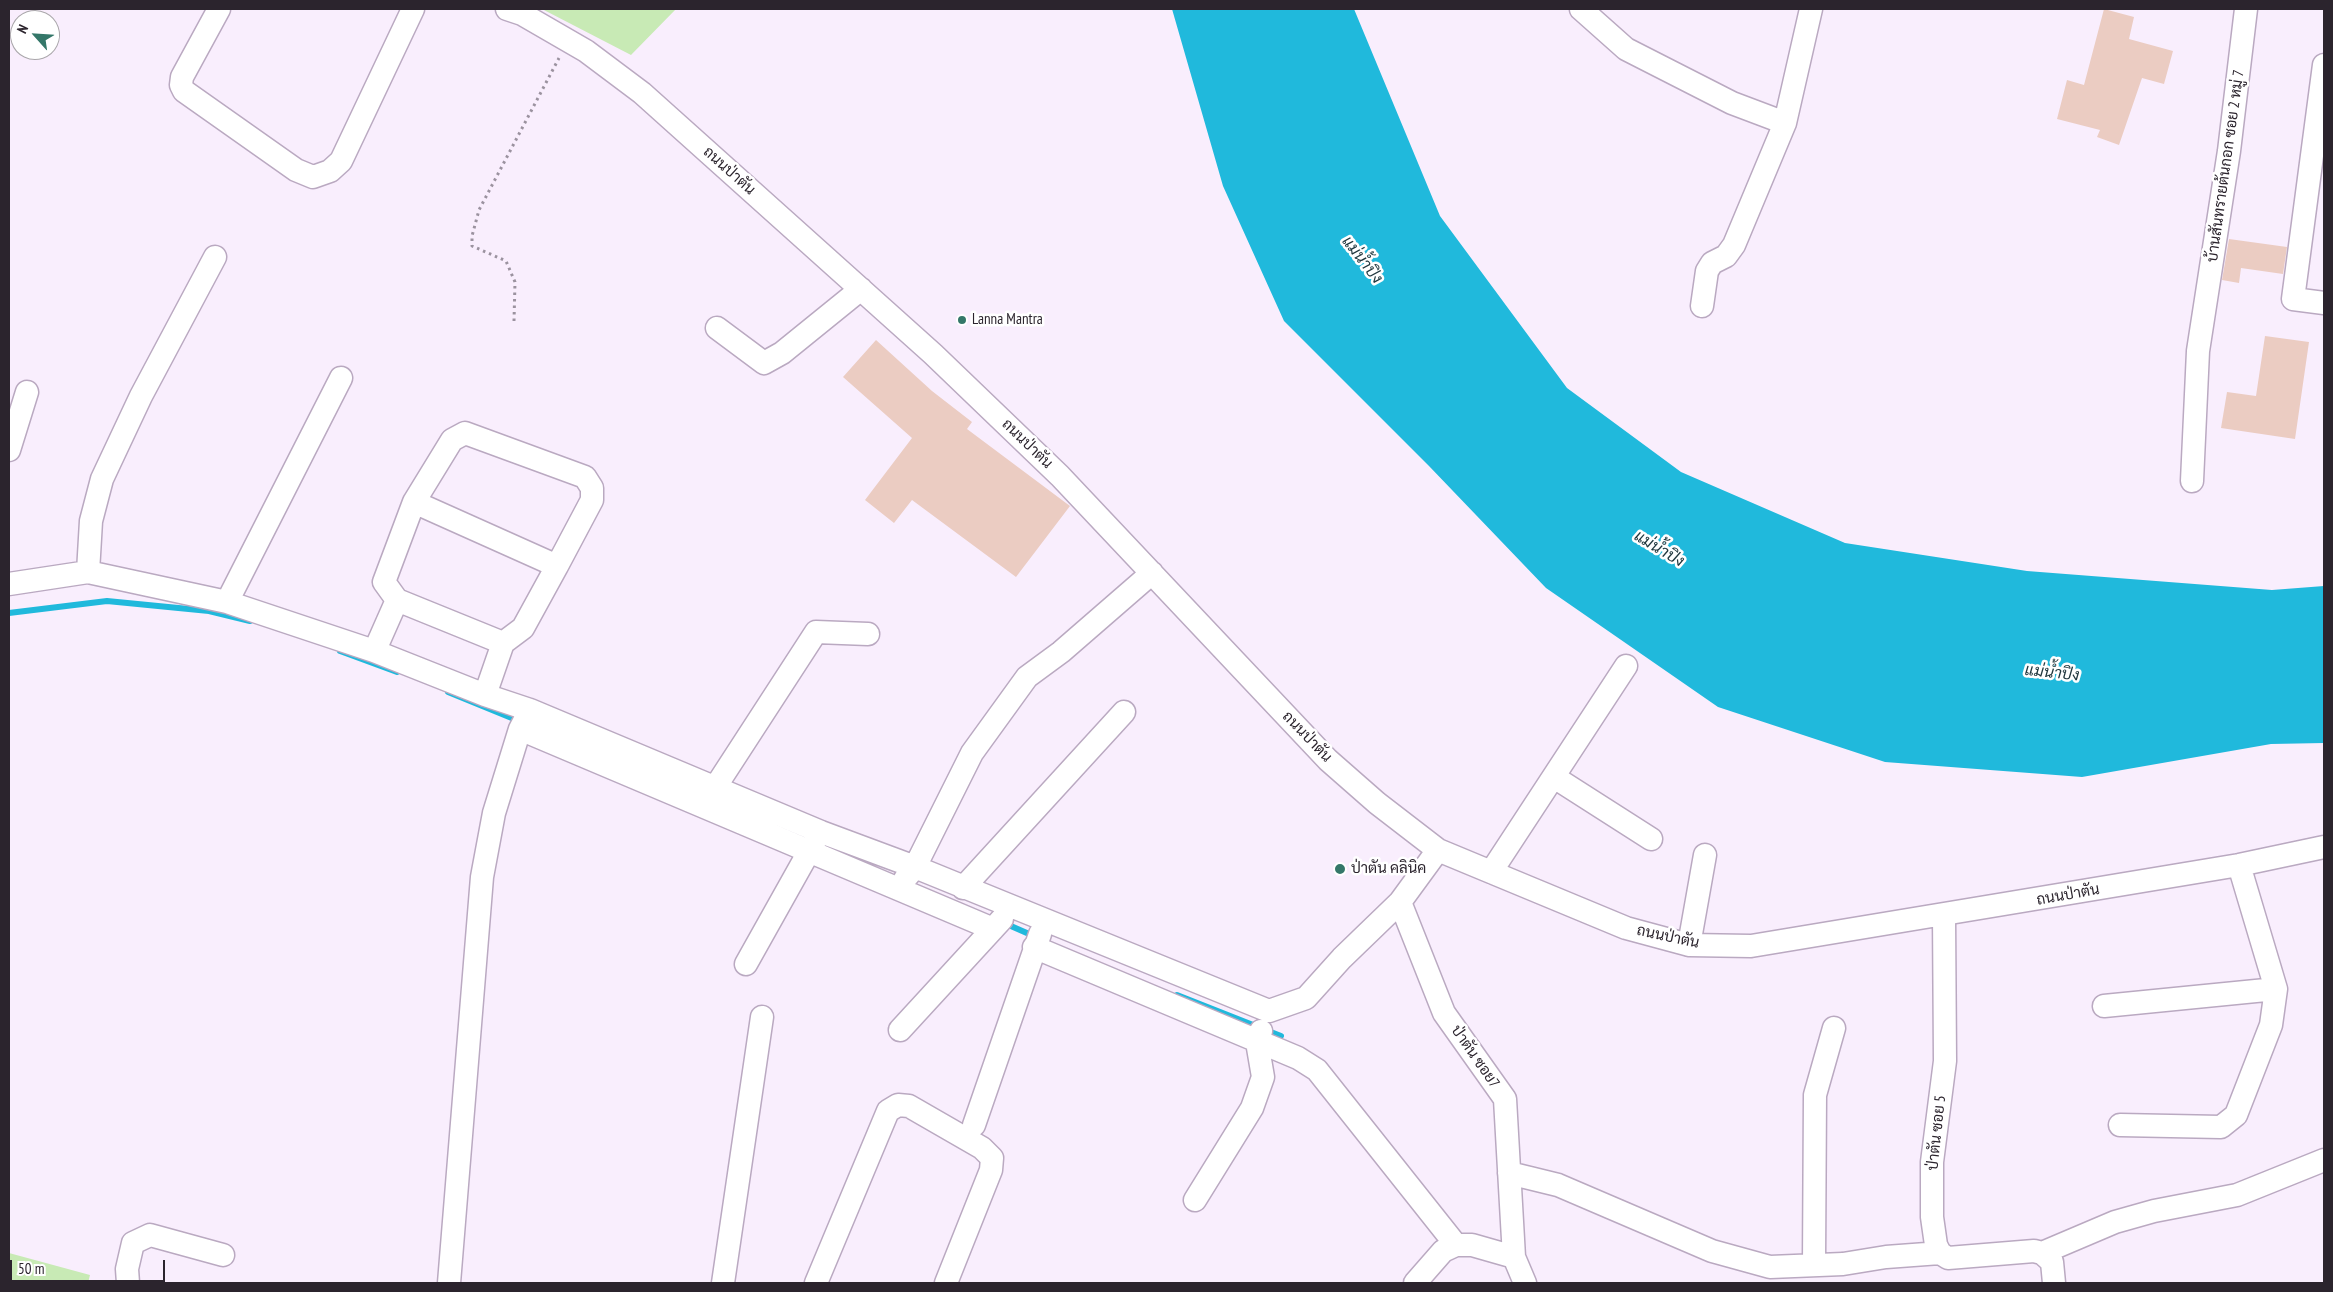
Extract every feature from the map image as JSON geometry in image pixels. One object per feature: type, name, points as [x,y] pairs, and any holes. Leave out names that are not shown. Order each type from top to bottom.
[{"type":"street","points":[[219,9],[182,78],[181,85],[184,91],[296,170],[312,177],[330,171],[341,161],[413,9]]},
{"type":"street","name":"ถนนป่าตัน","points":[[508,9],[522,14],[586,51],[642,93],[933,354],[1060,476],[1328,760],[1377,803],[1438,850],[1626,928],[1689,944],[1751,946],[1944,916],[2239,866],[2324,847]]},
{"type":"street","points":[[1581,9],[1626,49],[1732,102],[1785,123]]},
{"type":"street","points":[[1702,306],[1707,271],[1712,263],[1726,256],[1734,245],[1785,123],[1811,9]]},
{"type":"street","name":"บ้านสันทรายต้นกอก ซอย 2 หมู่ 7","points":[[2192,481],[2196,369],[2235,106],[2246,9]]},
{"type":"street","points":[[2324,64],[2317,180],[2293,299],[2324,303]]},
{"type":"street","points":[[88,572],[91,521],[102,478],[141,396],[215,257]]},
{"type":"street","points":[[717,328],[764,363],[782,353],[861,289]]},
{"type":"street","points":[[226,602],[342,378]]},
{"type":"street","points":[[9,450],[27,392]]},
{"type":"street","points":[[485,695],[503,643],[523,628],[592,500],[592,488],[585,477],[465,433],[452,440],[414,502],[384,582],[397,600],[503,643]]},
{"type":"street","points":[[414,502],[557,566]]},
{"type":"street","points":[[9,584],[88,572],[226,602],[374,651],[485,695],[525,719],[707,808],[993,929]]},
{"type":"street","points":[[896,888],[915,867],[972,753],[1027,677],[1061,652],[1152,573]]},
{"type":"street","points":[[378,642],[397,600]]},
{"type":"street","points":[[707,808],[716,786],[816,632],[868,634]]},
{"type":"street","points":[[1491,872],[1626,666]]},
{"type":"street","points":[[963,888],[1124,712]]},
{"type":"street","points":[[525,719],[716,786],[821,832],[915,867],[1269,1012],[1306,998],[1342,958],[1400,902],[1438,850]]},
{"type":"street","points":[[449,1283],[482,877],[494,813],[525,719]]},
{"type":"street","points":[[1554,777],[1650,839]]},
{"type":"street","points":[[746,964],[821,832]]},
{"type":"street","points":[[1689,944],[1705,855]]},
{"type":"street","points":[[2120,1125],[2221,1127],[2236,1115],[2271,1025],[2276,989],[2239,866]]},
{"type":"street","name":"ป่าตัน ซอย7","points":[[1400,902],[1444,1013],[1505,1099],[1514,1257],[1525,1283]]},
{"type":"street","points":[[900,1030],[1012,908]]},
{"type":"street","name":"ป่าตัน ซอย 5","points":[[1940,1253],[1934,1239],[1932,1217],[1932,1162],[1945,1061],[1944,916]]},
{"type":"street","points":[[974,1125],[1034,947],[1046,922]]},
{"type":"street","points":[[1034,947],[1298,1058],[1317,1070],[1456,1245]]},
{"type":"street","points":[[1119,983],[1128,954]]},
{"type":"street","points":[[2104,1006],[2276,989]]},
{"type":"street","points":[[1195,1200],[1252,1108],[1263,1077],[1257,1042],[1269,1012]]},
{"type":"street","points":[[723,1283],[762,1017]]},
{"type":"street","points":[[1814,1263],[1815,1095],[1834,1028]]},
{"type":"street","points":[[816,1283],[888,1111],[898,1105],[909,1106],[982,1148],[992,1158],[991,1170],[946,1283]]},
{"type":"street","points":[[1509,1173],[1558,1185],[1712,1251],[1770,1267],[1814,1263],[1843,1264],[1886,1257],[1940,1253],[1948,1258],[2038,1252],[2115,1222],[2154,1211],[2237,1195],[2324,1160]]},
{"type":"street","points":[[128,1283],[128,1269],[133,1243],[150,1235],[223,1255]]},
{"type":"street","points":[[1415,1283],[1443,1251],[1456,1245],[1472,1245],[1514,1257]]},
{"type":"street","points":[[2038,1252],[2052,1262],[2054,1283]]},
{"type":"path","points":[[514,321],[515,282],[506,261],[472,246],[472,236],[479,210],[568,40]]},
{"type":"green space","points":[[542,9],[676,9],[631,55]]},
{"type":"green space","points":[[9,1253],[90,1275],[88,1283],[9,1283]]},
{"type":"water","name":"แม่น้ำปิง","points":[[1172,9],[1354,9],[1440,216],[1567,388],[1681,472],[1845,543],[2027,571],[2272,590],[2324,586],[2324,743],[2271,744],[2082,777],[1885,762],[1718,707],[1546,588],[1429,466],[1284,321],[1223,186]]},
{"type":"building","points":[[2104,9],[2134,17],[2129,39],[2173,51],[2164,84],[2142,78],[2119,145],[2097,137],[2100,130],[2057,119],[2067,80],[2084,85]]},
{"type":"building","points":[[2229,239],[2287,247],[2283,274],[2241,268],[2239,283],[2222,280]]},
{"type":"building","points":[[2265,336],[2309,342],[2295,439],[2221,428],[2227,392],[2256,396]]},
{"type":"building","points":[[876,340],[932,391],[972,422],[967,429],[1070,506],[1016,577],[912,500],[894,523],[865,500],[912,438],[843,377]]},
{"type":"waterway","points":[[9,613],[107,601],[209,611],[250,621]]},
{"type":"waterway","points":[[340,651],[397,672]]},
{"type":"waterway","points":[[448,692],[519,721]]},
{"type":"waterway","points":[[1004,923],[1036,937]]},
{"type":"waterway","points":[[1177,995],[1281,1036]]},
{"type":"place","name":"Lanna Mantra","points":[[962,320]]},
{"type":"place","name":"ป่าตัน คลินิค","points":[[1340,869]]}]
